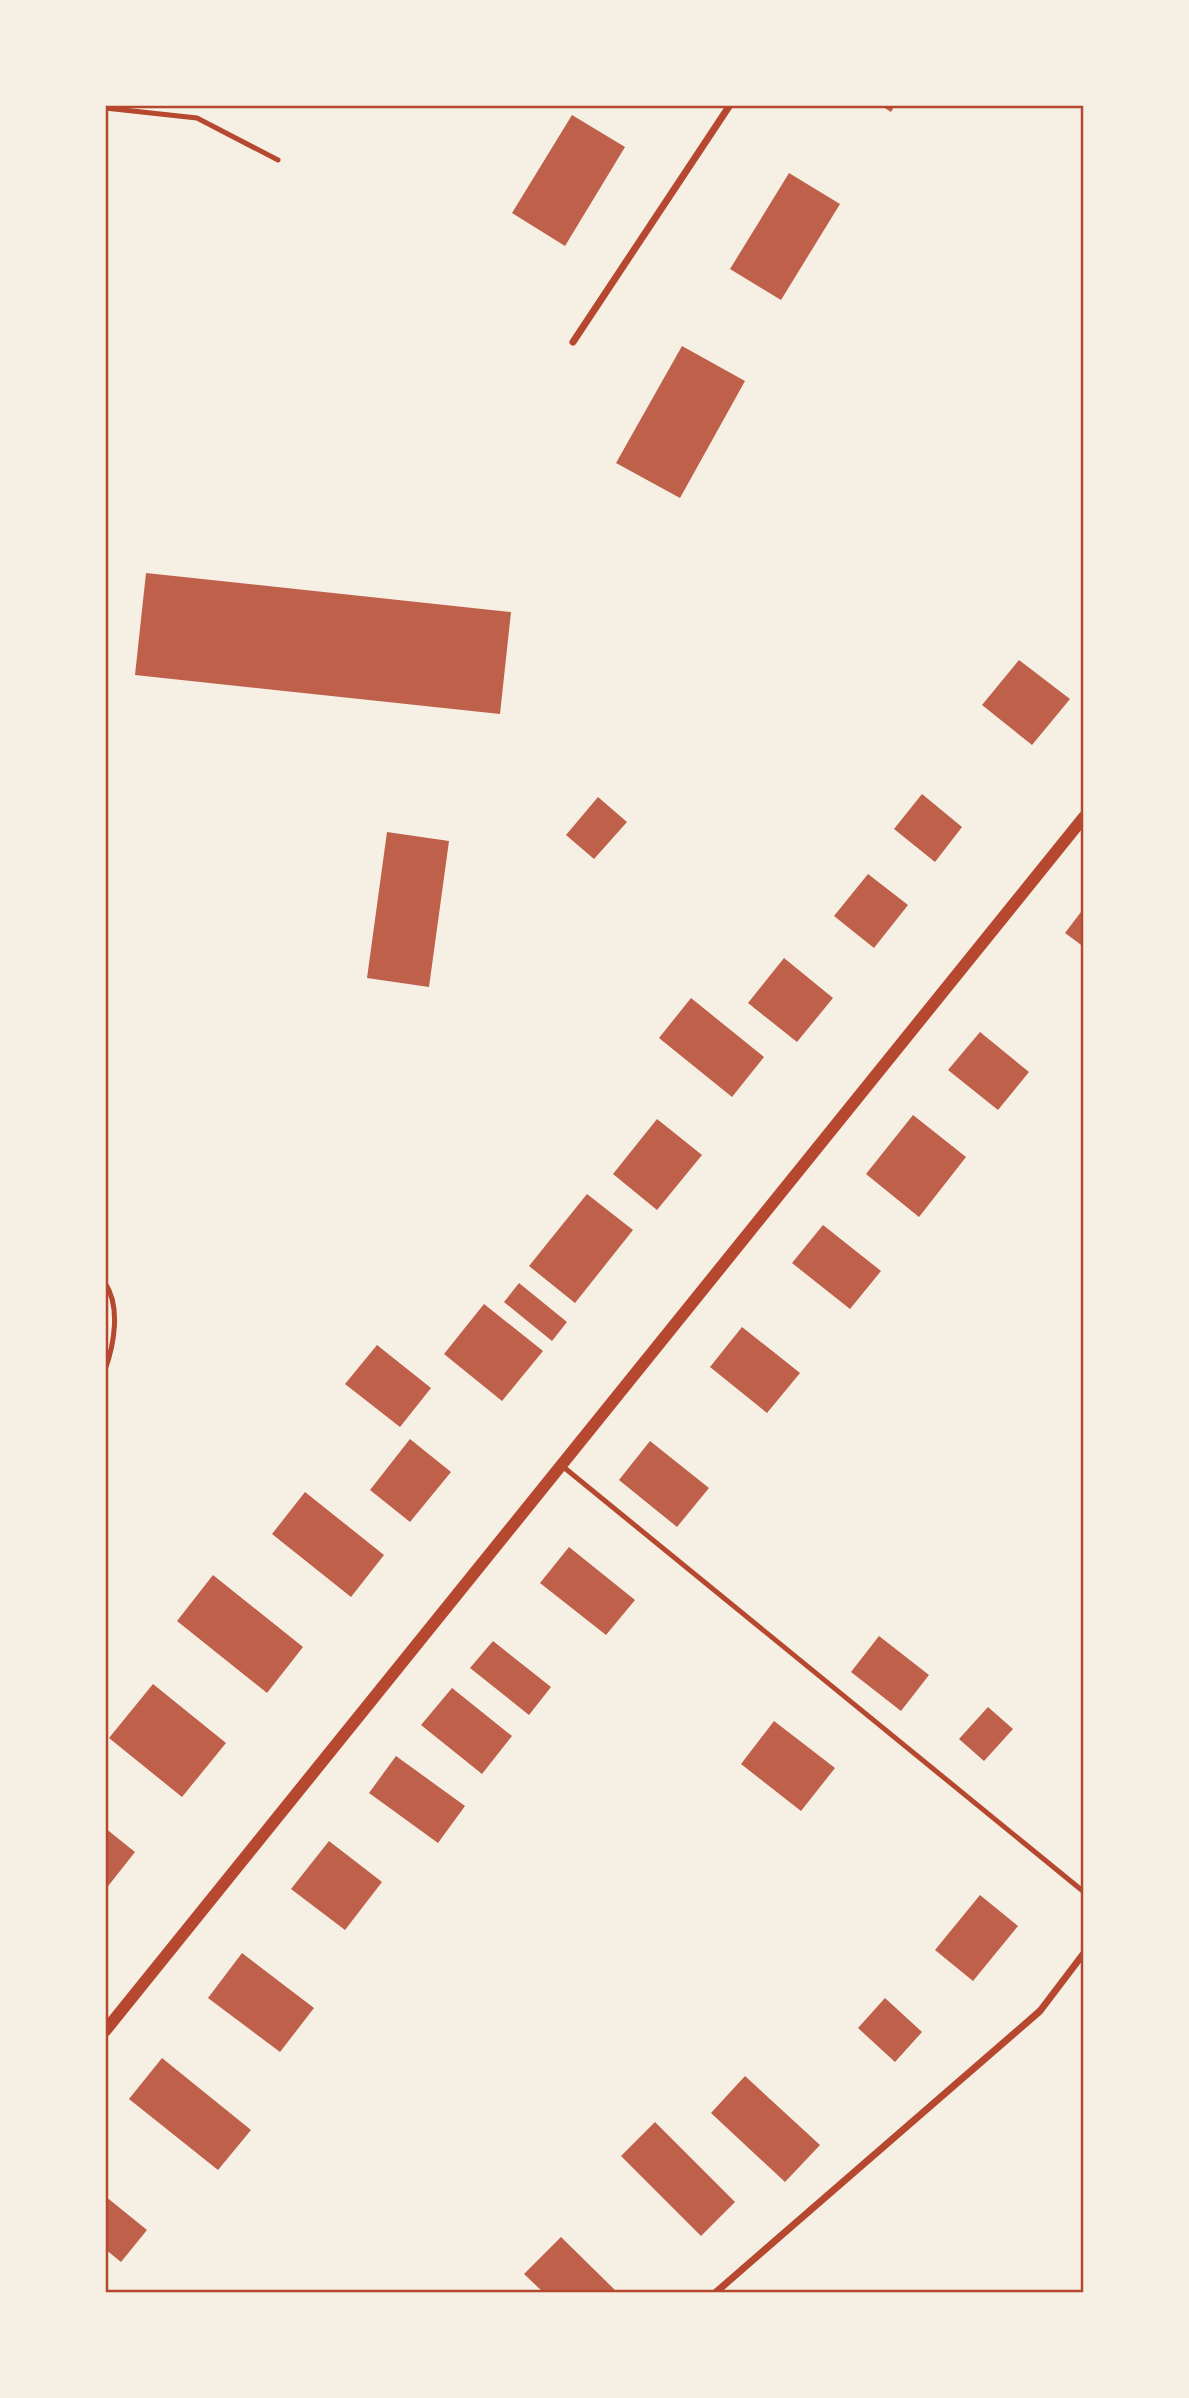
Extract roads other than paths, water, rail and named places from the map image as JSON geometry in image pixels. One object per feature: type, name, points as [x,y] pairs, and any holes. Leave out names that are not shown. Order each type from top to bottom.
[{"type":"street","points":[[573,342],[730,105]]},
{"type":"street","points":[[105,2031],[1084,817]]},
{"type":"street","points":[[715,2293],[1040,2011],[1084,1953]]},
{"type":"lane","points":[[105,108],[197,118],[278,160]]},
{"type":"lane","points":[[105,1283],[111,1292],[115,1323],[105,1370]]},
{"type":"lane","points":[[561,1465],[1084,1892]]}]
